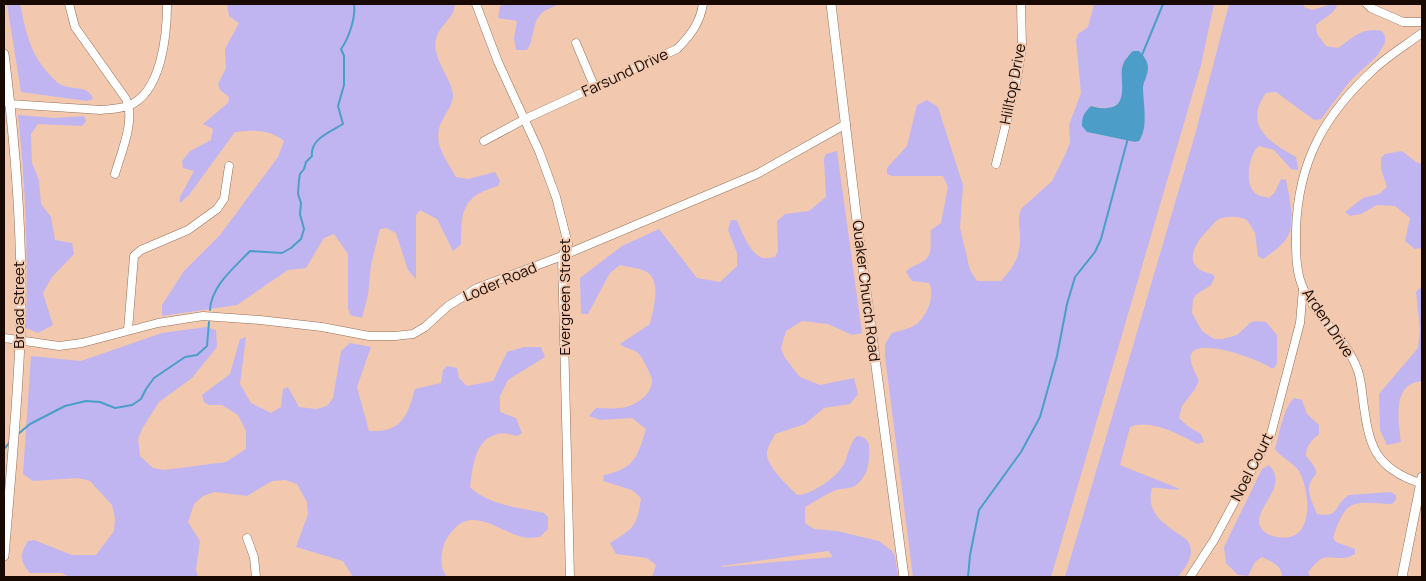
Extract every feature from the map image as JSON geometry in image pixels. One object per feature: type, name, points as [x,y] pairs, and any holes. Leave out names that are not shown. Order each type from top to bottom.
[{"type":"street","points":[[69,4],[75,27],[130,105],[125,142],[115,174]]},
{"type":"street","points":[[9,104],[101,110],[116,109],[130,105],[138,100],[150,86],[159,66],[167,4]]},
{"type":"street","name":"Evergreen Street","points":[[476,4],[498,62],[539,151],[556,197],[568,244],[562,256],[570,577]]},
{"type":"street","name":"Farsund Drive","points":[[484,141],[525,119],[676,49],[688,39],[696,26],[702,4]]},
{"type":"street","name":"Quaker Church Road","points":[[831,4],[859,238],[904,577]]},
{"type":"street","name":"Hilltop Drive","points":[[996,164],[1016,83],[1022,48],[1021,4]]},
{"type":"street","points":[[1367,4],[1371,8],[1403,22],[1422,22]]},
{"type":"street","name":"Arden Drive","points":[[1421,480],[1404,478],[1394,472],[1383,464],[1376,452],[1366,428],[1359,373],[1353,356],[1324,320],[1303,289],[1297,266],[1297,211],[1302,179],[1311,152],[1325,124],[1344,100],[1375,68],[1422,33]]},
{"type":"street","points":[[576,43],[595,88]]},
{"type":"street","name":"Broad Street","points":[[4,54],[18,210],[21,288],[20,340],[4,556]]},
{"type":"street","name":"Loder Road","points":[[4,338],[58,346],[82,344],[166,321],[203,316],[313,326],[369,336],[404,336],[413,334],[425,327],[448,306],[477,288],[562,256],[757,174],[846,124]]},
{"type":"street","points":[[128,330],[134,256],[141,250],[188,230],[217,209],[224,199],[230,166]]},
{"type":"street","name":"Noel Court","points":[[1190,577],[1214,540],[1271,434],[1300,323],[1303,289]]},
{"type":"street","points":[[1402,577],[1421,480]]},
{"type":"street","points":[[247,538],[254,557],[256,577]]},
{"type":"shaded area","points":[[7,4],[20,4],[31,46],[48,73],[62,85],[87,91],[93,99],[87,101],[21,92]]},
{"type":"shaded area","points":[[227,4],[455,4],[452,14],[440,30],[436,40],[439,62],[453,95],[451,104],[440,125],[438,141],[443,155],[456,177],[468,179],[495,172],[500,181],[498,186],[477,195],[466,206],[463,213],[461,244],[453,251],[437,219],[420,210],[416,215],[416,279],[408,270],[396,233],[386,228],[380,229],[371,265],[368,295],[362,318],[350,315],[348,308],[348,254],[334,234],[324,238],[306,268],[288,270],[237,305],[162,316],[162,305],[184,271],[220,235],[278,157],[284,141],[267,132],[235,132],[189,195],[180,203],[180,197],[194,171],[183,168],[182,161],[190,151],[211,140],[213,129],[203,124],[228,103],[229,97],[220,90],[218,84],[226,68],[225,49],[239,23],[229,16]]},
{"type":"shaded area","points":[[507,4],[559,4],[546,10],[536,21],[527,50],[516,50],[514,38],[517,21],[498,18],[500,6]]},
{"type":"shaded area","points":[[1094,4],[1214,4],[1201,65],[1051,577],[913,577],[885,344],[892,333],[910,328],[919,322],[929,306],[931,288],[929,283],[912,281],[906,272],[925,260],[929,255],[931,230],[941,223],[948,187],[943,176],[892,176],[887,174],[887,168],[907,146],[917,105],[927,100],[938,107],[963,185],[960,228],[970,270],[977,281],[1001,281],[1010,270],[1018,254],[1021,209],[1052,181],[1070,142],[1069,125],[1081,93],[1076,40],[1078,34],[1088,27]],"holes":[[[1128,55],[1148,67],[1143,86],[1144,129],[1139,141],[1135,142],[1087,132],[1091,106],[1109,109],[1120,102],[1123,93],[1122,66]]]},
{"type":"shaded area","points":[[1229,4],[1303,4],[1304,7],[1312,10],[1332,4],[1337,6],[1336,9],[1316,25],[1317,34],[1326,46],[1338,48],[1358,34],[1369,30],[1382,31],[1385,36],[1385,43],[1377,56],[1350,81],[1321,119],[1314,120],[1276,92],[1266,93],[1260,104],[1257,114],[1258,123],[1262,131],[1269,139],[1296,157],[1298,168],[1297,170],[1291,169],[1274,150],[1259,146],[1250,162],[1250,183],[1252,189],[1258,195],[1269,198],[1275,192],[1281,179],[1286,180],[1291,206],[1291,226],[1288,236],[1282,244],[1263,259],[1258,256],[1255,233],[1247,220],[1229,217],[1216,221],[1202,236],[1194,249],[1193,262],[1196,267],[1215,277],[1211,285],[1193,299],[1192,313],[1202,331],[1214,339],[1223,339],[1237,335],[1255,321],[1266,322],[1277,335],[1277,363],[1274,368],[1271,368],[1229,351],[1204,348],[1195,350],[1191,355],[1191,361],[1199,381],[1182,406],[1179,418],[1201,434],[1204,442],[1198,444],[1174,432],[1156,426],[1138,425],[1130,427],[1120,465],[1180,489],[1152,488],[1151,498],[1152,506],[1159,519],[1187,540],[1190,545],[1191,555],[1187,564],[1178,577],[1065,577],[1195,135]]},
{"type":"shaded area","points":[[18,115],[55,118],[84,116],[86,121],[82,126],[38,124],[31,134],[32,163],[39,180],[41,204],[51,217],[55,240],[72,243],[74,254],[52,277],[43,293],[53,325],[38,333],[26,328],[26,222]]},
{"type":"shaded area","points":[[837,151],[862,333],[852,335],[828,324],[802,321],[786,331],[781,348],[785,358],[800,377],[820,385],[854,378],[858,394],[850,404],[824,408],[805,424],[775,434],[767,453],[770,464],[778,476],[797,495],[810,492],[824,484],[841,469],[854,439],[857,436],[866,439],[869,445],[869,458],[863,478],[855,486],[838,489],[805,507],[805,523],[814,529],[837,531],[879,541],[892,551],[895,556],[898,577],[652,577],[656,565],[647,558],[616,554],[610,543],[633,526],[638,515],[641,498],[632,490],[603,481],[604,475],[629,465],[637,454],[646,429],[632,418],[600,420],[589,416],[596,408],[625,407],[636,403],[649,391],[652,379],[641,357],[636,351],[620,344],[650,324],[655,296],[654,282],[647,272],[620,265],[610,273],[588,314],[581,314],[580,278],[622,246],[659,229],[697,278],[720,282],[737,266],[737,253],[728,230],[731,220],[737,220],[754,252],[764,258],[775,257],[778,251],[777,221],[785,214],[809,211],[826,197],[824,159],[826,154]],"holes":[[[828,551],[833,557],[721,567]]]},
{"type":"shaded area","points":[[1402,151],[1416,162],[1422,164],[1422,248],[1415,249],[1405,241],[1410,218],[1395,206],[1377,205],[1361,214],[1350,216],[1345,212],[1363,198],[1379,194],[1387,187],[1381,169],[1381,158],[1385,154]]},
{"type":"shaded area","points":[[1422,286],[1422,381],[1412,384],[1405,389],[1401,396],[1399,414],[1401,442],[1387,445],[1380,430],[1379,394],[1418,348],[1420,330],[1416,292]]},
{"type":"shaded area","points":[[206,327],[216,330],[217,347],[192,378],[159,402],[138,439],[140,456],[153,468],[164,470],[226,462],[246,449],[246,431],[238,415],[222,405],[209,405],[204,402],[202,395],[230,374],[240,339],[246,337],[240,384],[251,403],[271,413],[281,407],[283,389],[288,387],[299,407],[316,409],[327,406],[333,398],[341,351],[350,343],[371,347],[357,387],[369,431],[386,430],[398,424],[406,414],[415,389],[441,383],[443,370],[447,366],[457,368],[459,378],[467,386],[493,381],[507,352],[524,347],[541,347],[545,357],[508,380],[500,396],[500,412],[516,418],[522,433],[517,436],[500,433],[484,442],[476,455],[470,487],[477,493],[495,502],[544,513],[548,517],[548,529],[540,537],[529,538],[510,533],[481,521],[463,522],[448,537],[442,552],[442,562],[447,577],[353,577],[343,561],[296,547],[308,514],[307,502],[297,484],[285,480],[272,481],[247,496],[215,492],[203,496],[194,504],[188,522],[200,541],[196,570],[198,577],[69,577],[62,573],[30,573],[22,561],[23,550],[28,541],[34,540],[72,555],[96,555],[114,531],[115,518],[112,505],[90,481],[78,478],[33,481],[23,474],[31,356],[81,361],[162,333]]},
{"type":"shaded area","points":[[1294,398],[1302,400],[1307,414],[1319,425],[1319,434],[1308,446],[1306,452],[1306,456],[1316,473],[1311,480],[1309,491],[1317,514],[1330,514],[1349,495],[1391,492],[1396,495],[1396,500],[1392,504],[1360,503],[1347,509],[1342,515],[1333,538],[1336,542],[1355,549],[1355,554],[1346,558],[1327,557],[1321,559],[1308,572],[1310,577],[1282,577],[1282,573],[1273,562],[1262,557],[1255,562],[1248,576],[1238,575],[1226,563],[1224,547],[1262,469],[1269,465],[1275,474],[1275,482],[1261,513],[1259,521],[1262,530],[1272,536],[1289,537],[1297,534],[1303,527],[1306,517],[1307,495],[1301,475],[1296,467],[1275,449],[1287,408]]},
{"type":"water","points":[[1133,51],[1139,51],[1148,65],[1143,87],[1145,115],[1142,136],[1139,141],[1135,142],[1087,132],[1082,126],[1082,120],[1091,106],[1099,108],[1114,107],[1121,98],[1123,65],[1126,58]]},
{"type":"waterway","points":[[210,310],[211,301],[219,285],[250,251],[282,253],[301,239],[304,229],[298,194],[300,174],[306,162],[312,156],[314,145],[327,133],[343,124],[338,106],[344,85],[344,56],[341,49],[351,27],[354,4]]},
{"type":"waterway","points":[[1142,55],[1163,4]]},
{"type":"waterway","points":[[968,577],[970,555],[979,510],[1021,452],[1040,417],[1057,356],[1067,304],[1075,277],[1095,252],[1101,239],[1128,138]]},
{"type":"waterway","points":[[17,435],[30,424],[65,406],[86,401],[100,402],[115,408],[132,405],[141,399],[154,378],[185,357],[197,355],[207,346],[209,322]]},
{"type":"waterway","points":[[4,449],[10,442]]}]
